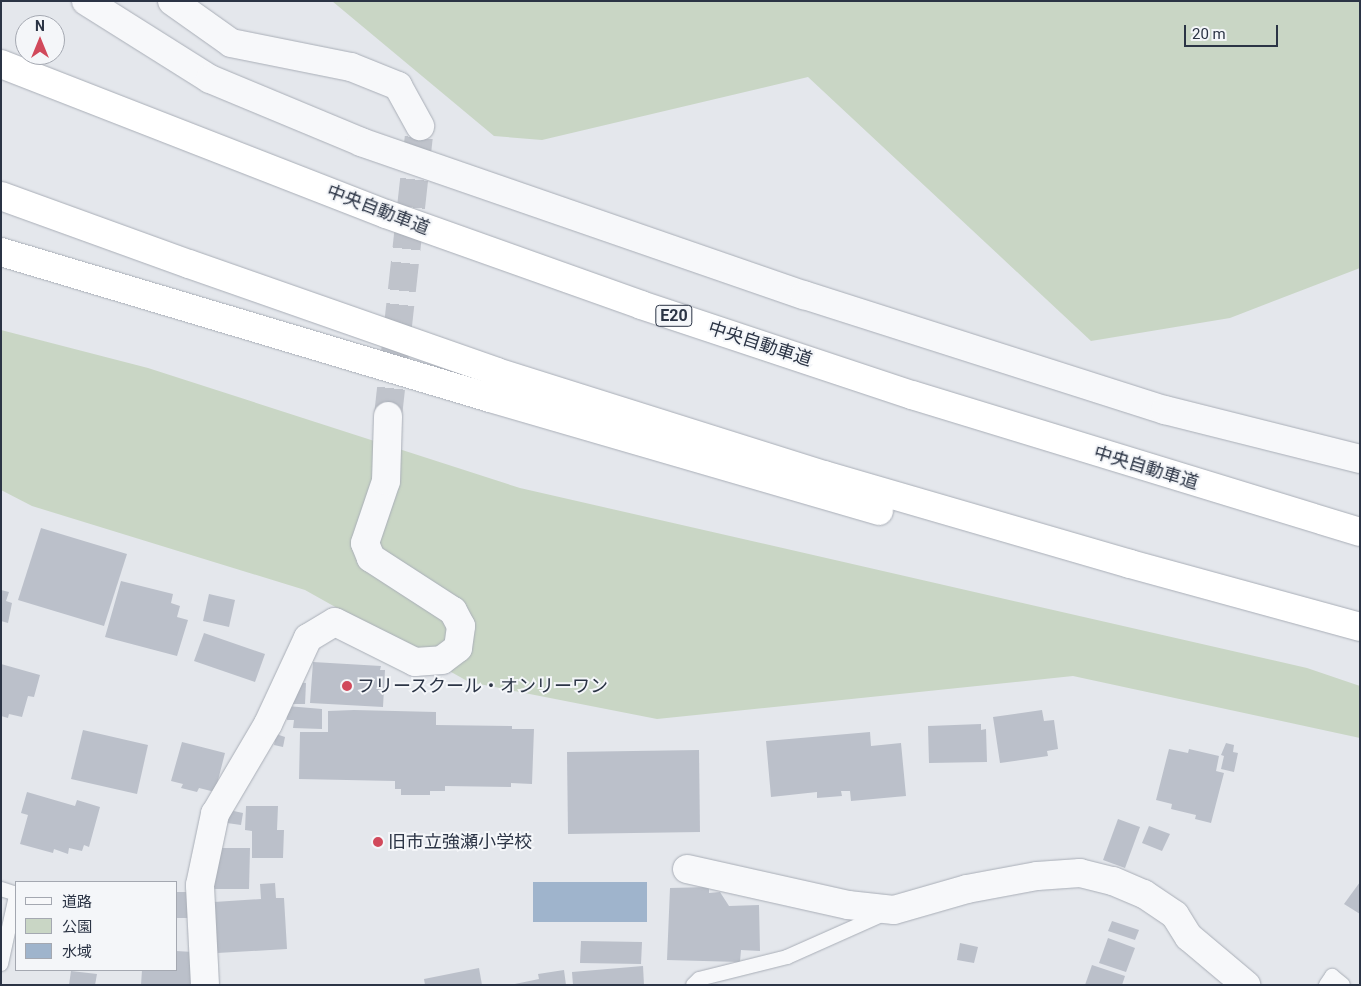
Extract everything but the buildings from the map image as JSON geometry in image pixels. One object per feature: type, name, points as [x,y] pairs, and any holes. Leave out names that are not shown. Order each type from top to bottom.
[{"type":"highway","name":"中央自動車道","points":[[1,64],[386,214],[641,305],[912,395],[1360,532]]},
{"type":"highway","points":[[1,196],[188,264],[497,372],[824,475],[1360,627]]},
{"type":"highway","points":[[1,252],[818,494],[1124,578],[1360,634]]},
{"type":"street","points":[[172,1],[231,43],[351,67],[398,86],[420,126]]},
{"type":"street","points":[[91,3],[210,80],[361,142],[804,295],[1165,410],[1360,459]]},
{"type":"street","points":[[210,80],[231,43]]},
{"type":"street","points":[[205,985],[200,885],[215,814],[268,724],[308,638],[335,622],[415,662],[442,660],[458,648],[461,626],[452,611],[371,558],[365,543],[386,481],[388,416]]},
{"type":"street","points":[[687,869],[848,905],[894,910],[975,887],[1037,876],[1080,873],[1113,881],[1144,894],[1175,915],[1189,937],[1246,985]]},
{"type":"lane","points":[[1,889],[15,895]]},
{"type":"lane","points":[[1,964],[15,900]]},
{"type":"lane","points":[[694,985],[699,979],[786,957],[894,910]]},
{"type":"lane","points":[[1326,985],[1332,976],[1343,985]]},
{"type":"green space","points":[[332,1],[1360,1],[1360,268],[1230,318],[1091,341],[808,77],[542,140],[494,136]]},
{"type":"green space","points":[[1,330],[148,368],[520,488],[1307,668],[1360,686],[1360,738],[1073,676],[657,719],[469,682],[305,590],[32,506],[1,490]]},
{"type":"water","points":[[533,882],[647,882],[647,922],[533,922]]},
{"type":"tunnel","points":[[388,416],[420,126]]},
{"type":"place","name":"フリースクール・オンリーワン","points":[[347,686]]},
{"type":"place","name":"旧市立強瀬小学校","points":[[378,842]]}]
